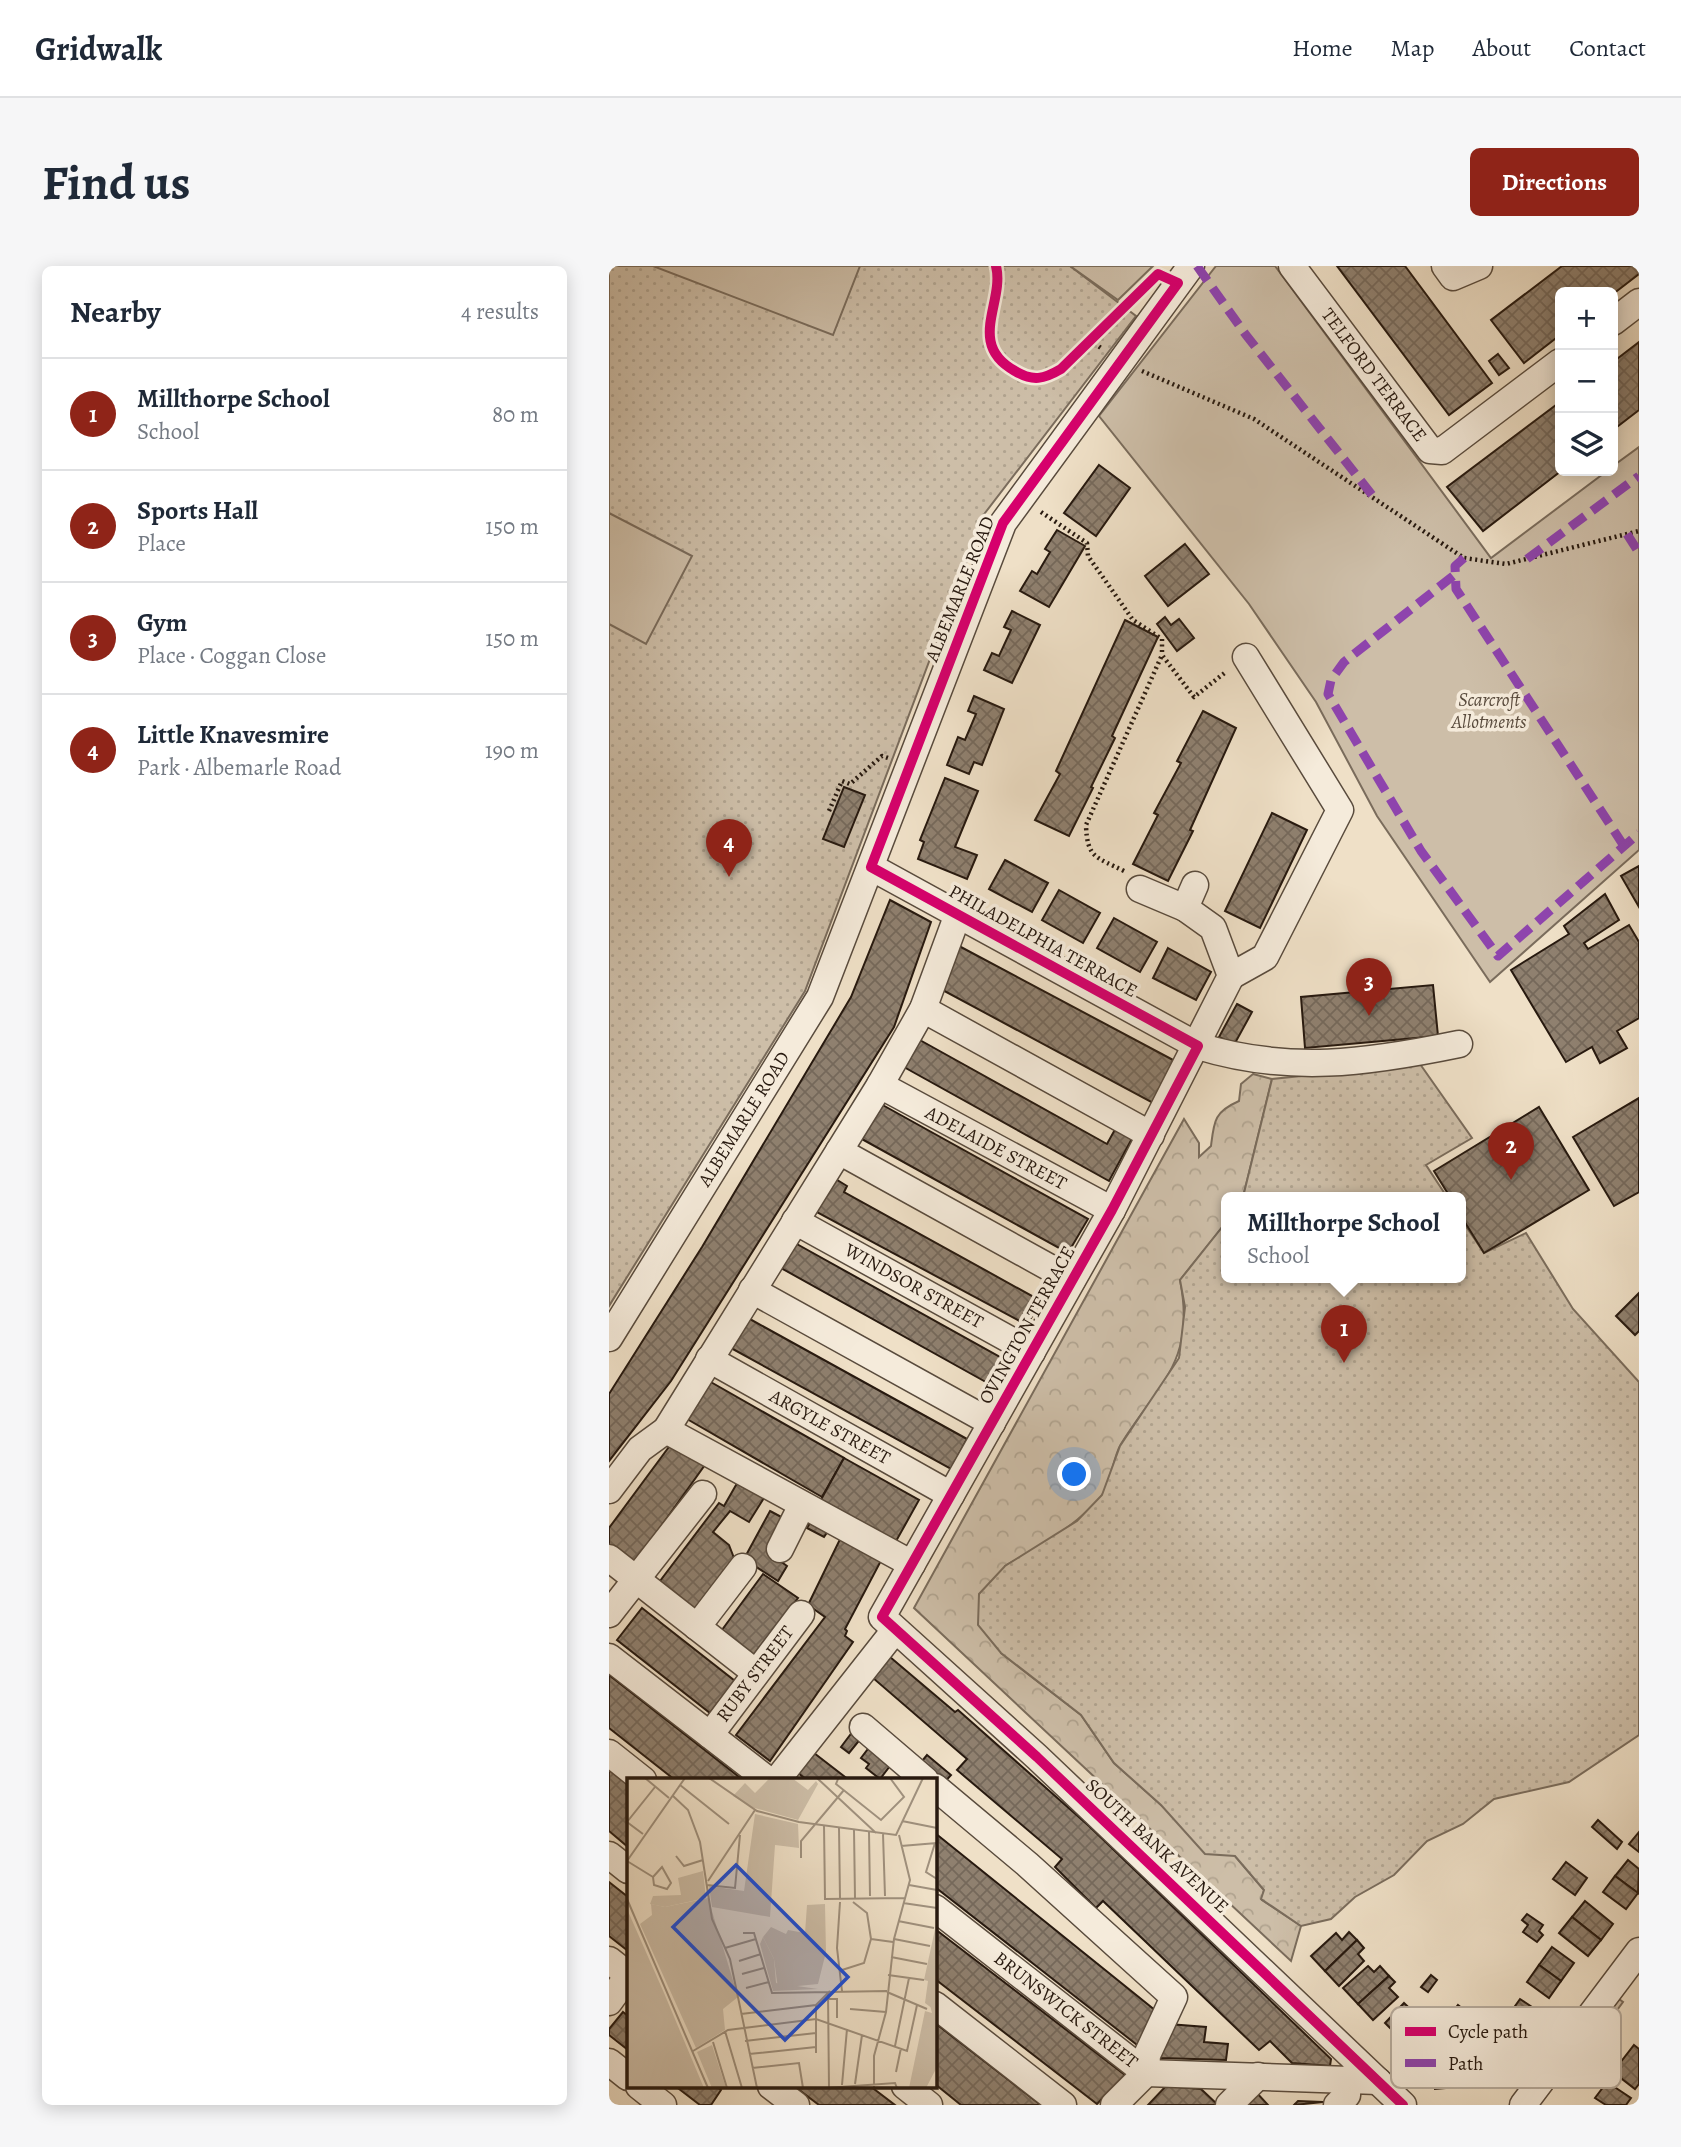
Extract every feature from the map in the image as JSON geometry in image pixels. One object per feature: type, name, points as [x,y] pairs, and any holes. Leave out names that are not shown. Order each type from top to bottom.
[{"type":"street","name":"ALBEMARLE ROAD","points":[[609,1338],[820,997],[1003,523],[1191,266]]},
{"type":"street","name":"TELFORD TERRACE","points":[[1292,266],[1430,450],[1442,451],[1555,366]]},
{"type":"street","points":[[1445,266],[1453,277],[1479,266]]},
{"type":"street","points":[[1618,318],[1639,302]]},
{"type":"street","points":[[1140,888],[1190,896],[1213,928],[1231,976],[1265,957],[1340,810],[1246,657]]},
{"type":"street","name":"PHILADELPHIA TERRACE","points":[[871,867],[1198,1046],[1275,1063],[1334,1065],[1382,1060],[1459,1044]]},
{"type":"street","points":[[609,1490],[640,1449],[666,1430],[880,1085],[923,1009],[957,914]]},
{"type":"street","name":"OVINGTON TERRACE","points":[[778,1778],[888,1624],[912,1564],[1112,1210],[1198,1046],[1231,976]]},
{"type":"street","points":[[923,1009],[1151,1135]]},
{"type":"street","name":"ADELAIDE STREET","points":[[880,1085],[1112,1210]]},
{"type":"street","points":[[839,1151],[1072,1280]]},
{"type":"street","name":"WINDSOR STREET","points":[[795,1221],[1033,1352]]},
{"type":"street","points":[[752,1290],[992,1423]]},
{"type":"street","name":"ARGYLE STREET","points":[[709,1359],[951,1495]]},
{"type":"street","points":[[666,1430],[912,1564]]},
{"type":"street","points":[[609,1614],[703,1494]]},
{"type":"street","points":[[780,1549],[802,1505]]},
{"type":"street","points":[[609,1558],[756,1673]]},
{"type":"street","points":[[697,1627],[743,1567]]},
{"type":"street","name":"RUBY STREET","points":[[710,1735],[801,1614]]},
{"type":"street","name":"SOUTH BANK AVENUE","points":[[888,1624],[1047,1766],[1402,2105]]},
{"type":"street","points":[[609,1657],[765,1778]]},
{"type":"street","points":[[863,1727],[913,1776]]},
{"type":"street","points":[[609,1753],[640,1778]]},
{"type":"street","points":[[936,1788],[1027,1864],[1174,1997],[1147,2055],[1146,2073],[1114,2105]]},
{"type":"street","points":[[609,1855],[627,1869]]},
{"type":"street","name":"BRUNSWICK STREET","points":[[936,1909],[1146,2073],[1378,2081]]},
{"type":"street","points":[[1597,2007],[1639,1951]]},
{"type":"street","points":[[609,1960],[627,1974]]},
{"type":"street","points":[[609,2002],[627,1976]]},
{"type":"street","points":[[936,2006],[1063,2105]]},
{"type":"street","points":[[609,2062],[627,2076]]},
{"type":"street","points":[[1229,2105],[1258,2076]]},
{"type":"street","points":[[1337,2105],[1347,2095],[1348,2079]]},
{"type":"street","points":[[642,2088],[663,2105]]},
{"type":"street","points":[[774,2088],[796,2105]]},
{"type":"street","points":[[908,2088],[929,2105]]},
{"type":"street","points":[[1523,2105],[1536,2088]]},
{"type":"path","points":[[1080,350],[1100,331]]},
{"type":"path","points":[[1120,362],[1254,419],[1464,558],[1506,564],[1639,531]]},
{"type":"path","points":[[1044,514],[1087,543],[1088,556],[1133,620],[1150,628],[1162,639],[1162,655],[1086,825],[1086,846],[1092,855],[1145,881],[1140,888]]},
{"type":"path","points":[[1162,655],[1193,697],[1246,657]]},
{"type":"path","points":[[829,811],[842,781],[850,784],[882,757]]},
{"type":"green space","points":[[609,266],[1070,266],[1136,316],[985,513],[805,991],[609,1306]]},
{"type":"green space","points":[[653,266],[860,266],[833,335]]},
{"type":"green space","points":[[1070,266],[1153,266],[1118,300]]},
{"type":"green space","name":"Scarcroft Allotments","points":[[1216,266],[1275,266],[1491,558],[1600,476],[1618,476],[1618,462],[1639,447],[1639,850],[1490,982],[1377,816],[1316,702],[1249,604],[1099,416]]},
{"type":"green space","points":[[609,513],[692,556],[646,644],[609,624]]},
{"type":"green space","points":[[1420,1064],[1472,1138],[1426,1165],[1444,1192],[1244,1192],[1272,1079]]},
{"type":"green space","points":[[1253,1074],[1272,1079],[1244,1192],[1221,1192],[1221,1229],[1180,1280],[1184,1308],[1179,1351],[1161,1386],[1121,1444],[1100,1498],[1068,1527],[1005,1566],[1001,1653],[1081,1715],[1114,1763],[1161,1805],[1235,1856],[1264,1890],[1262,1900],[1301,1926],[1291,1961],[914,1608],[1184,1119],[1199,1143],[1199,1157],[1211,1146],[1213,1130],[1220,1113],[1239,1101],[1241,1084]]},
{"type":"green space","points":[[1466,1226],[1484,1253],[1526,1233],[1573,1309],[1639,1382],[1639,1735],[1569,1782],[1494,1799],[1463,1824],[1427,1841],[1394,1875],[1355,1897],[1331,1919],[1301,1926],[1261,1899],[1264,1890],[1235,1856],[1205,1854],[1161,1805],[1114,1763],[1081,1715],[1001,1653],[978,1625],[979,1594],[1005,1566],[1077,1521],[1102,1495],[1120,1446],[1179,1358],[1185,1307],[1180,1280],[1221,1229],[1221,1283],[1466,1283]]},
{"type":"green space","points":[[1619,1999],[1623,2002],[1619,2007],[1613,2007]]},
{"type":"building","points":[[1337,266],[1405,266],[1492,383],[1449,415]]},
{"type":"building","points":[[1562,266],[1639,266],[1639,274],[1618,290],[1618,287],[1555,287],[1555,339],[1524,363],[1491,320]]},
{"type":"building","points":[[1639,342],[1639,410],[1618,426],[1618,413],[1618,358]]},
{"type":"building","points":[[1498,354],[1509,368],[1499,375],[1489,361]]},
{"type":"building","points":[[1555,406],[1555,476],[1483,531],[1447,487]]},
{"type":"building","points":[[1099,465],[1130,488],[1096,536],[1064,513]]},
{"type":"building","points":[[1057,530],[1085,546],[1049,607],[1020,591],[1032,571],[1037,574],[1050,552],[1045,549]]},
{"type":"building","points":[[1185,544],[1209,574],[1168,606],[1145,576]]},
{"type":"building","points":[[1012,611],[1040,625],[1012,683],[984,670],[992,653],[999,656],[1011,630],[1004,627]]},
{"type":"building","points":[[1165,617],[1171,625],[1179,619],[1194,638],[1177,651],[1157,624]]},
{"type":"building","points":[[1125,620],[1158,637],[1112,736],[1115,738],[1091,787],[1093,788],[1069,836],[1035,820],[1060,774],[1056,771]]},
{"type":"building","points":[[974,696],[1004,709],[982,765],[974,762],[969,774],[947,765],[958,737],[965,740],[976,714],[968,711]]},
{"type":"building","points":[[1203,711],[1236,728],[1190,830],[1193,831],[1168,881],[1133,864],[1158,815],[1154,813],[1181,763],[1177,761]]},
{"type":"building","points":[[945,778],[978,791],[955,847],[977,855],[967,879],[918,859],[924,842],[920,840]]},
{"type":"building","points":[[844,787],[865,795],[844,847],[823,839]]},
{"type":"building","points":[[1272,813],[1307,830],[1260,928],[1225,911]]},
{"type":"building","points":[[1005,860],[1048,883],[1032,912],[989,889]]},
{"type":"building","points":[[1639,866],[1639,907],[1621,876]]},
{"type":"building","points":[[1059,890],[1100,913],[1083,943],[1042,920]]},
{"type":"building","points":[[1605,894],[1619,920],[1584,943],[1588,949],[1629,925],[1639,942],[1639,1018],[1617,1031],[1627,1048],[1600,1063],[1592,1047],[1566,1062],[1511,970],[1569,934],[1564,926]]},
{"type":"building","points":[[890,900],[931,922],[894,1027],[671,1381],[609,1461],[609,1394],[702,1247],[851,997]]},
{"type":"building","points":[[1114,918],[1157,942],[1140,972],[1097,948]]},
{"type":"building","points":[[959,946],[1175,1061],[1153,1103],[937,987]]},
{"type":"building","points":[[1168,948],[1211,972],[1196,1000],[1153,978]]},
{"type":"building","points":[[1433,985],[1438,1036],[1305,1048],[1301,997]]},
{"type":"building","points":[[1237,1004],[1252,1012],[1234,1045],[1219,1037]]},
{"type":"building","points":[[918,1039],[1107,1144],[1118,1124],[1135,1133],[1109,1181],[902,1066]]},
{"type":"building","points":[[1639,1098],[1639,1192],[1614,1206],[1573,1137]]},
{"type":"building","points":[[879,1103],[1088,1219],[1068,1253],[860,1138]]},
{"type":"building","points":[[1539,1107],[1589,1190],[1484,1253],[1466,1224],[1466,1192],[1447,1192],[1434,1171]]},
{"type":"building","points":[[834,1178],[847,1186],[844,1192],[1041,1301],[1027,1325],[811,1209]]},
{"type":"building","points":[[795,1243],[1007,1361],[993,1386],[781,1268]]},
{"type":"building","points":[[1639,1293],[1639,1331],[1635,1335],[1616,1316]]},
{"type":"building","points":[[748,1318],[967,1439],[951,1469],[731,1348]]},
{"type":"building","points":[[709,1381],[844,1458],[822,1497],[687,1419]]},
{"type":"building","points":[[674,1440],[707,1462],[632,1567],[609,1550],[609,1528]]},
{"type":"building","points":[[844,1458],[919,1500],[895,1543],[818,1505]]},
{"type":"building","points":[[740,1478],[767,1493],[749,1522],[730,1511],[713,1532],[729,1545],[734,1558],[692,1613],[657,1585],[719,1503],[724,1506]]},
{"type":"building","points":[[770,1511],[787,1520],[769,1553],[787,1566],[778,1581],[744,1559]]},
{"type":"building","points":[[813,1518],[830,1528],[824,1537],[807,1528]]},
{"type":"building","points":[[843,1533],[884,1555],[845,1629],[845,1636],[853,1642],[770,1761],[736,1735],[825,1617],[808,1605]]},
{"type":"building","points":[[763,1574],[798,1598],[752,1657],[719,1634]]},
{"type":"building","points":[[642,1608],[735,1681],[710,1713],[617,1640]]},
{"type":"building","points":[[890,1657],[955,1712],[958,1710],[1089,1826],[1331,2059],[1330,2066],[1292,2063],[1270,2041],[1259,2050],[1103,1901],[1096,1908],[1055,1867],[1062,1859],[957,1770],[967,1759],[873,1678]]},
{"type":"building","points":[[609,1675],[740,1778],[672,1778],[609,1728]]},
{"type":"building","points":[[853,1731],[862,1737],[849,1753],[841,1747]]},
{"type":"building","points":[[871,1745],[893,1762],[879,1778],[866,1768],[869,1764],[861,1758]]},
{"type":"building","points":[[814,1753],[846,1778],[804,1778],[798,1773]]},
{"type":"building","points":[[927,1755],[951,1775],[941,1786],[936,1778],[932,1778],[918,1766]]},
{"type":"building","points":[[609,1769],[627,1783],[627,1846],[609,1831]]},
{"type":"building","points":[[1598,1820],[1622,1842],[1617,1849],[1592,1827]]},
{"type":"building","points":[[1639,1832],[1639,1852],[1629,1844]]},
{"type":"building","points":[[936,1834],[1161,2015],[1141,2048],[936,1888]]},
{"type":"building","points":[[1628,1860],[1639,1869],[1638,1893],[1615,1876]]},
{"type":"building","points":[[1566,1862],[1587,1878],[1575,1895],[1553,1879]]},
{"type":"building","points":[[1615,1876],[1638,1893],[1626,1909],[1603,1892]]},
{"type":"building","points":[[609,1882],[627,1896],[627,1950],[609,1936]]},
{"type":"building","points":[[1585,1901],[1613,1924],[1601,1940],[1572,1917]]},
{"type":"building","points":[[1527,1914],[1543,1925],[1539,1931],[1543,1935],[1537,1942],[1523,1932],[1528,1925],[1522,1920]]},
{"type":"building","points":[[1572,1917],[1601,1940],[1588,1956],[1559,1933]]},
{"type":"building","points":[[936,1930],[1125,2075],[1097,2104],[936,1980]]},
{"type":"building","points":[[1349,1932],[1357,1940],[1325,1971],[1311,1956],[1336,1933],[1342,1940]]},
{"type":"building","points":[[1357,1940],[1364,1948],[1358,1954],[1364,1961],[1339,1986],[1325,1971]]},
{"type":"building","points":[[1552,1947],[1574,1963],[1561,1981],[1539,1965]]},
{"type":"building","points":[[1539,1965],[1561,1981],[1549,1998],[1527,1982]]},
{"type":"building","points":[[1368,1966],[1374,1972],[1380,1966],[1389,1976],[1358,2004],[1343,1988]]},
{"type":"building","points":[[1431,1975],[1437,1980],[1428,1992],[1421,1987]]},
{"type":"building","points":[[1389,1976],[1395,1982],[1389,1988],[1398,1997],[1373,2020],[1358,2004]]},
{"type":"building","points":[[1520,1999],[1532,2007],[1514,2007]]},
{"type":"building","points":[[623,2012],[627,2015],[627,2049],[609,2035],[609,2029]]},
{"type":"building","points":[[1391,2017],[1391,2029],[1385,2023]]},
{"type":"building","points":[[936,2024],[1041,2105],[961,2105],[936,2085]]},
{"type":"building","points":[[1168,2024],[1206,2027],[1204,2042],[1228,2044],[1226,2060],[1161,2058],[1159,2044]]},
{"type":"building","points":[[1634,2045],[1639,2049],[1639,2084],[1635,2089],[1621,2078],[1621,2062]]},
{"type":"building","points":[[1166,2086],[1201,2089],[1218,2105],[1148,2105]]},
{"type":"building","points":[[797,2088],[873,2088],[895,2105],[819,2105]]},
{"type":"building","points":[[1602,2088],[1616,2088],[1631,2098],[1626,2105],[1606,2105],[1595,2098]]},
{"type":"building","points":[[679,2089],[721,2090],[711,2105],[700,2105]]},
{"type":"building","points":[[1255,2091],[1268,2105],[1241,2105]]},
{"type":"building","points":[[1298,2101],[1323,2102],[1294,2105]]},
{"type":"marked path","points":[[1197,266],[1246,335],[1376,500]]},
{"type":"marked path","points":[[1527,559],[1639,476]]},
{"type":"marked path","points":[[1627,534],[1639,553]]},
{"type":"marked path","points":[[1464,558],[1455,566],[1456,589],[1624,846]]},
{"type":"marked path","points":[[1453,576],[1344,662],[1331,680],[1328,694],[1421,851],[1498,956],[1639,833]]},
{"type":"cycle path","points":[[996,266],[996,294],[990,335],[993,348],[1000,360],[1015,371],[1033,378],[1044,377],[1061,369],[1158,274],[1178,283],[1003,523],[871,867],[1198,1046],[1112,1210],[882,1617],[1037,1757],[1403,2105]]},
{"type":"place","name":"Little Knavesmire","points":[[729,877]]},
{"type":"place","name":"Gym","points":[[1369,1016]]},
{"type":"place","name":"Sports Hall","points":[[1511,1180]]},
{"type":"place","name":"Millthorpe School","points":[[1344,1363]]}]
